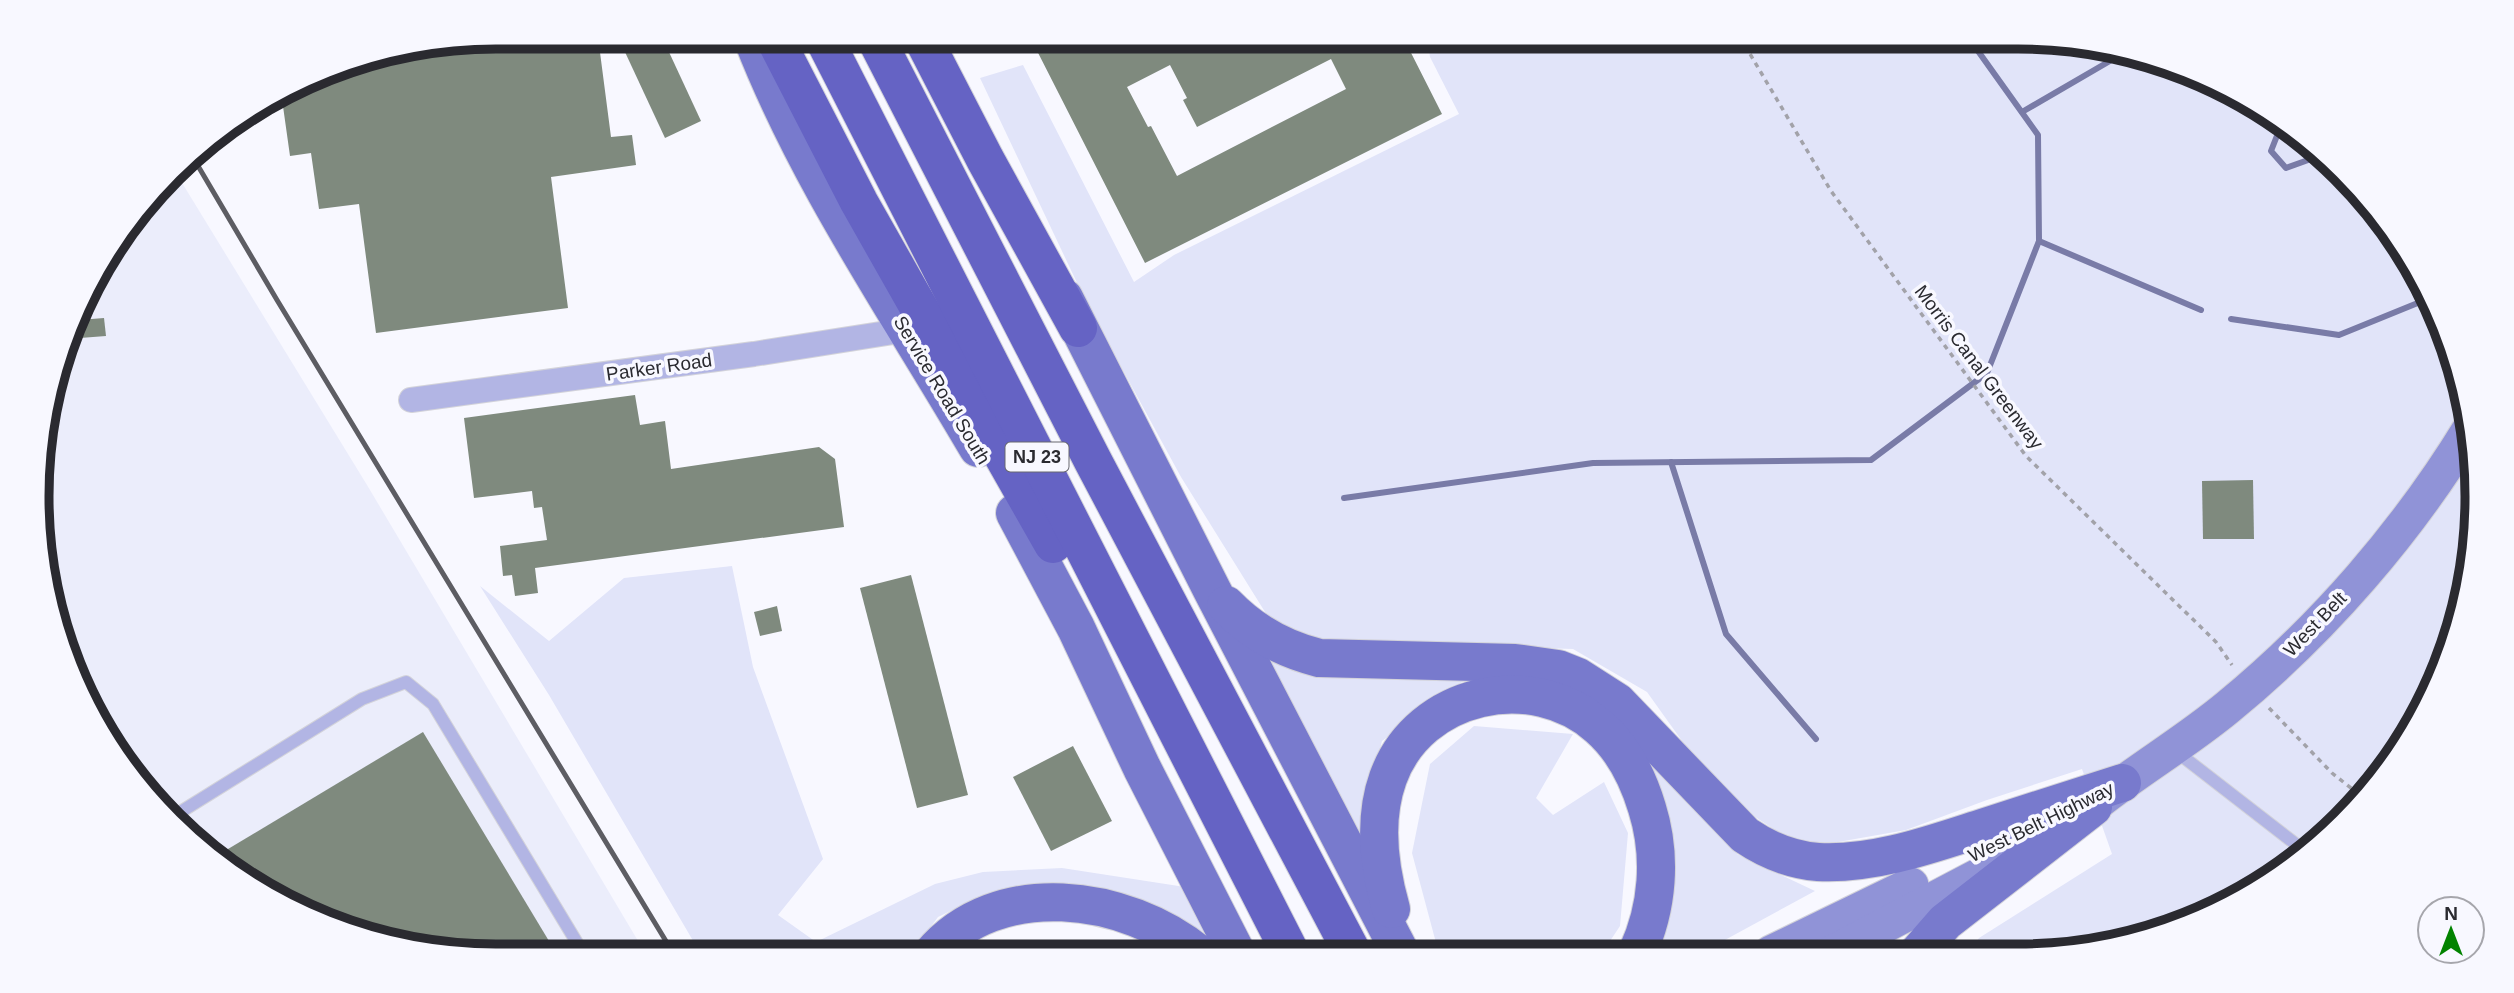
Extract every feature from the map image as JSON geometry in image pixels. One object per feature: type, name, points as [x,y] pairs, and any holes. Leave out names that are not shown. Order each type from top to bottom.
[{"type":"highway","points":[[780,49],[859,202],[1100,628],[1252,876]]},
{"type":"highway","name":"NJ 23","points":[[829,49],[1286,944]]},
{"type":"highway","name":"NJ 23","points":[[881,49],[1093,461],[1348,944]]},
{"type":"highway","points":[[928,49],[1077,328]]},
{"type":"highway","points":[[1093,461],[1219,735],[1325,944]]},
{"type":"main road","name":"Service Road South","points":[[757,49],[798,140],[1039,555],[1232,944]]},
{"type":"main road","points":[[946,49],[1077,328],[1399,944]]},
{"type":"main road","name":"West Belt","points":[[2122,783],[2172,749],[2249,688],[2314,627],[2352,586],[2426,495],[2461,442]]},
{"type":"main road","points":[[1212,590],[1229,609],[1269,639],[1293,652],[1319,658],[1515,663],[1558,669],[1578,677],[1600,689],[1626,710],[1745,835],[1765,849],[1791,858],[1818,862],[1880,856],[1944,840],[2122,783]]},
{"type":"main road","points":[[1401,944],[1389,901],[1380,849],[1379,824],[1388,778],[1411,739],[1428,722],[1470,700],[1512,693],[1548,698],[1582,713],[1612,740],[1635,777],[1651,819],[1656,869],[1651,915],[1640,944]]},
{"type":"main road","name":"West Belt Highway","points":[[1849,944],[2033,847],[2093,807],[2122,783]]},
{"type":"main road","name":"West Belt Highway","points":[[1790,944],[2122,783]]},
{"type":"main road","points":[[1926,944],[1945,922],[2093,807]]},
{"type":"main road","points":[[941,944],[954,932],[979,916],[1006,906],[1036,902],[1100,908],[1133,917],[1183,944]]},
{"type":"street","name":"Parker Road","points":[[411,400],[754,354],[906,330]]},
{"type":"lane","points":[[180,813],[362,699],[406,682],[433,704],[578,944]]},
{"type":"lane","points":[[2172,749],[2298,846]]},
{"type":"path","name":"Morris Canal Greenway","points":[[1747,49],[1832,191],[2026,456],[2216,642],[2249,688],[2332,773],[2355,791]]},
{"type":"shaded area","points":[[1429,49],[2047,50],[2133,64],[2189,83],[2241,109],[2290,141],[2354,201],[2390,248],[2405,273],[2431,325],[2441,353],[2450,381],[2461,438],[2464,526],[2450,612],[2419,694],[2373,769],[2334,813],[2290,852],[2241,884],[2189,910],[2133,929],[2076,940],[1975,944],[1979,938],[2112,854],[2082,769],[1906,830],[1838,842],[1795,843],[1720,794],[1647,692],[1573,649],[1329,642],[1270,620],[1181,477],[1088,306],[980,78],[1023,65],[1134,282],[1174,255],[1459,114],[1430,57]]},
{"type":"shaded area","points":[[180,180],[367,485],[640,944],[496,944],[438,940],[381,929],[325,910],[273,884],[224,852],[160,792],[124,745],[83,668],[64,612],[50,526],[50,467],[64,381],[83,325],[124,248],[141,224]]},
{"type":"shaded area","points":[[732,566],[753,667],[823,859],[778,915],[816,942],[935,884],[983,872],[1062,868],[1185,887],[1212,936],[1143,902],[1070,886],[986,894],[938,917],[918,944],[695,944],[549,695],[480,586],[549,641],[624,578]]},
{"type":"shaded area","points":[[1258,641],[1477,671],[1382,741],[1360,832]]},
{"type":"shaded area","points":[[1474,726],[1573,734],[1536,798],[1553,815],[1604,782],[1628,833],[1620,926],[1608,944],[1436,944],[1412,853],[1430,764]]},
{"type":"shaded area","points":[[1636,735],[1747,850],[1737,854],[1815,891],[1718,944],[1645,944]]},
{"type":"building","points":[[600,49],[611,137],[632,135],[636,165],[551,177],[568,308],[376,333],[359,204],[319,209],[311,153],[290,156],[283,104],[353,73],[409,58],[467,50]]},
{"type":"building","points":[[624,49],[668,49],[701,121],[665,138]]},
{"type":"building","points":[[1036,49],[1409,49],[1442,114],[1145,263]],"holes":[[[1331,59],[1346,89],[1177,176],[1127,87],[1170,65],[1187,98],[1183,100],[1197,127]]]},
{"type":"building","points":[[104,318],[106,336],[80,338],[86,319]]},
{"type":"building","points":[[635,395],[640,425],[665,421],[671,469],[819,447],[835,459],[844,527],[535,568],[538,593],[515,596],[512,575],[503,576],[500,546],[547,540],[542,507],[534,508],[532,491],[474,498],[464,418]]},
{"type":"building","points":[[2253,480],[2254,539],[2203,539],[2202,481]]},
{"type":"building","points":[[911,575],[968,795],[917,808],[860,588]]},
{"type":"building","points":[[777,606],[782,631],[760,636],[754,612]]},
{"type":"building","points":[[423,732],[551,944],[467,943],[381,929],[299,898],[224,852]]},
{"type":"building","points":[[1073,746],[1112,821],[1051,851],[1013,777]]},
{"type":"waterway","points":[[1344,498],[1593,463],[1871,460],[1987,373],[2039,241],[2038,135],[1977,49]]},
{"type":"waterway","points":[[2022,112],[2112,60]]},
{"type":"waterway","points":[[2278,133],[2271,151],[2286,168],[2312,159]]},
{"type":"waterway","points":[[2039,241],[2201,310]]},
{"type":"waterway","points":[[2231,319],[2339,335],[2420,302]]},
{"type":"waterway","points":[[1671,462],[1726,634],[1816,739]]},
{"type":"railway","points":[[197,164],[668,944]]}]
